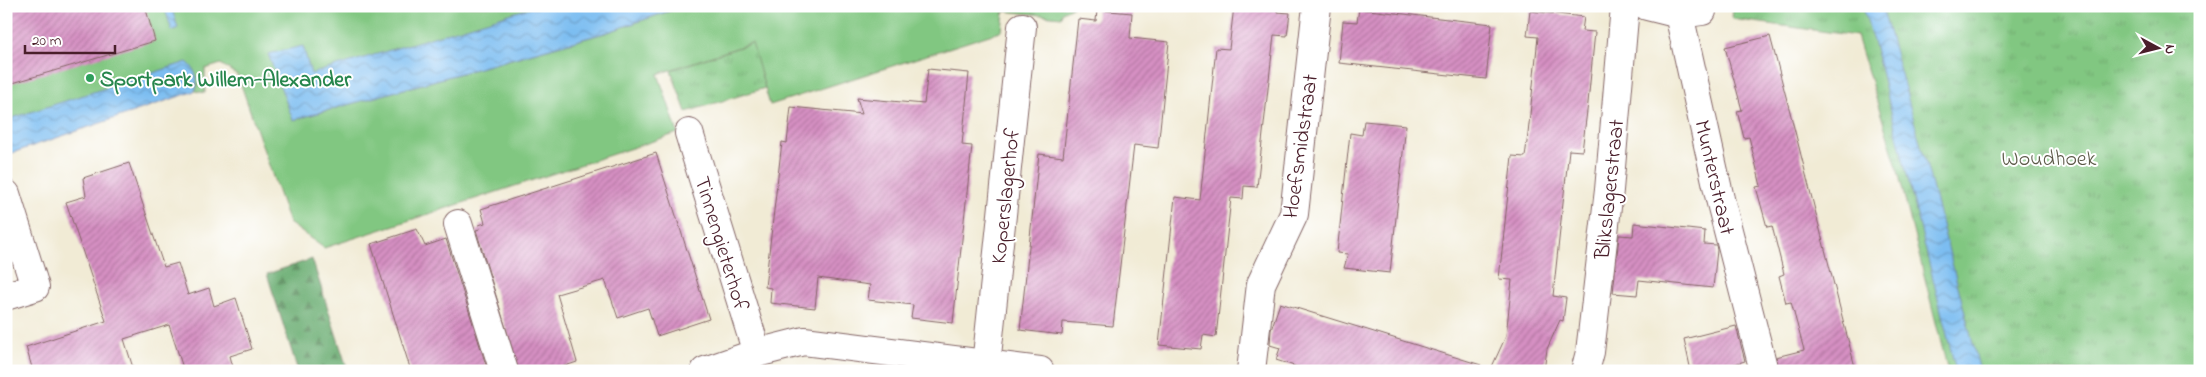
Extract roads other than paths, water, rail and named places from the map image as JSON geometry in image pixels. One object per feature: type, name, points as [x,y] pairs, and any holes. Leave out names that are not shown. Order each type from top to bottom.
[{"type":"street","name":"Hoefsmidstraat","points":[[1251,371],[1261,284],[1294,214],[1317,6]]},
{"type":"street","name":"Blikslagerstraat","points":[[1585,371],[1590,352],[1608,190],[1625,6]]},
{"type":"street","name":"Munterstraat","points":[[1647,6],[1691,12],[1720,199],[1764,371]]},
{"type":"street","name":"Koperslagerhof","points":[[986,365],[1022,26]]},
{"type":"street","name":"Tinnengieterhof","points":[[689,133],[757,353]]},
{"type":"street","points":[[6,194],[35,287],[6,296]]},
{"type":"street","points":[[458,224],[504,371]]},
{"type":"street","points":[[705,371],[757,353],[804,341],[924,363],[986,365],[1040,371]]},
{"type":"water","points":[[164,6],[171,6],[178,28],[172,31]]},
{"type":"water","points":[[536,6],[684,6],[608,32],[293,120],[268,54],[303,46],[311,74]]},
{"type":"water","points":[[1863,6],[1882,6],[1930,178],[1980,371],[1956,371]]},
{"type":"water","points":[[187,62],[193,68],[196,75],[195,91],[6,155],[6,120]]},
{"type":"place","name":"Sportpark Willem-Alexander","points":[[90,78]]},
{"type":"park label","name":"Woudhoek","points":[[2049,157]]}]
